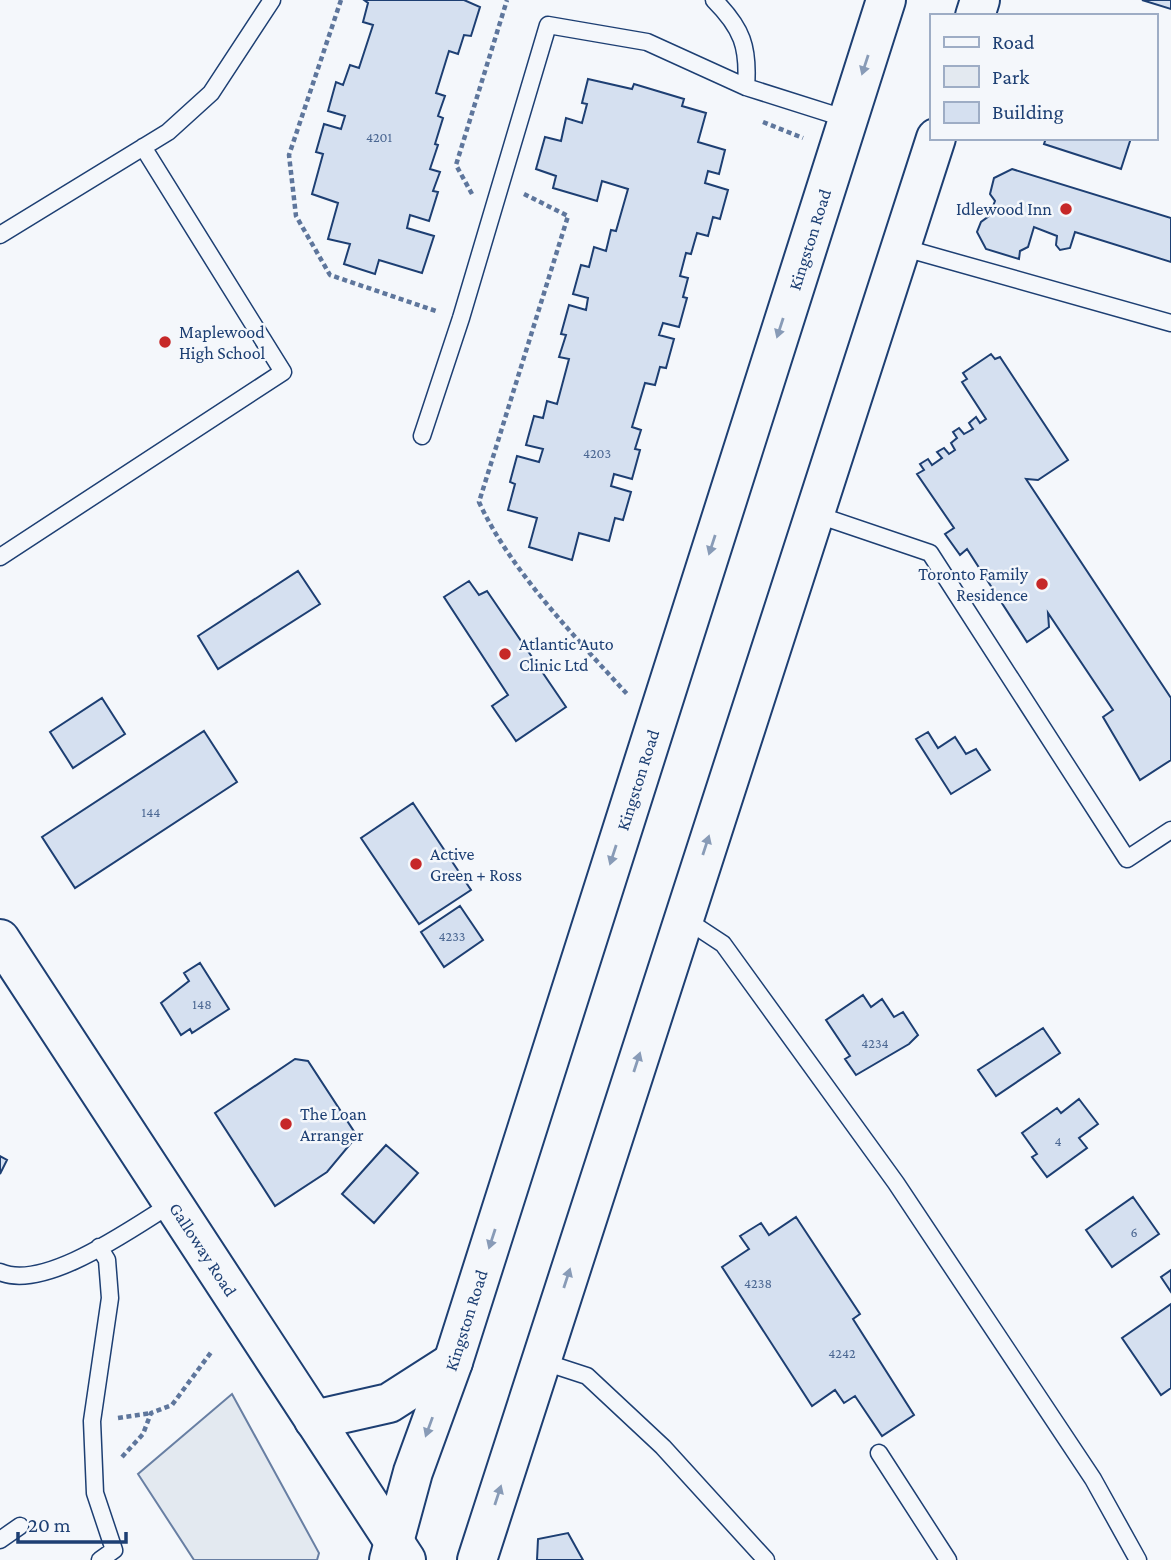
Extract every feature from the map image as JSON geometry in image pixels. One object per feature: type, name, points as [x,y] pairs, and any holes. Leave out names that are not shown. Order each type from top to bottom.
[{"type":"main road","name":"Kingston Road","points":[[397,1554],[413,1472],[453,1362],[886,0]]},
{"type":"main road","points":[[477,1560],[935,140]]},
{"type":"main road","name":"Galloway Road","points":[[0,939],[314,1420],[397,1554]]},
{"type":"main road","points":[[314,1420],[388,1403],[453,1362]]},
{"type":"lane","points":[[0,235],[168,132],[211,93],[272,0]]},
{"type":"lane","points":[[714,0],[736,22],[748,62],[746,87]]},
{"type":"lane","points":[[422,436],[461,318],[548,25],[647,42],[746,87],[847,119]]},
{"type":"lane","points":[[0,557],[283,373],[143,147]]},
{"type":"lane","points":[[901,247],[1171,323]]},
{"type":"lane","points":[[815,514],[930,553],[1127,859],[1171,830]]},
{"type":"lane","points":[[683,918],[723,944],[897,1182],[1093,1479],[1138,1560]]},
{"type":"lane","points":[[0,1272],[11,1275],[54,1268],[86,1257],[173,1203]]},
{"type":"lane","points":[[99,1247],[107,1260],[110,1290],[92,1422],[94,1493],[114,1550],[100,1560]]},
{"type":"lane","points":[[541,1361],[587,1376],[663,1447],[766,1560]]},
{"type":"lane","points":[[879,1453],[948,1560]]},
{"type":"lane","points":[[0,1540],[20,1527]]},
{"type":"path","points":[[341,0],[289,155],[296,216],[330,275],[442,313]]},
{"type":"path","points":[[477,204],[456,165],[507,0]]},
{"type":"path","points":[[757,118],[767,125],[809,140]]},
{"type":"path","points":[[528,181],[524,194],[568,216],[479,502],[491,528],[564,623],[630,697]]},
{"type":"path","points":[[94,1493],[111,1482],[124,1452],[142,1434],[151,1413],[172,1405],[212,1351]]},
{"type":"green space","points":[[232,1394],[319,1553],[317,1560],[194,1560],[138,1474]]},
{"type":"building","points":[[364,0],[464,0],[480,7],[471,36],[464,35],[458,54],[449,51],[436,93],[445,96],[438,116],[443,118],[435,144],[438,145],[430,169],[440,172],[433,191],[438,192],[429,221],[410,215],[407,228],[434,236],[422,273],[379,260],[375,274],[344,264],[350,244],[328,239],[338,203],[312,194],[323,154],[316,152],[324,124],[341,129],[345,116],[328,111],[336,82],[343,85],[350,65],[359,68],[373,25],[363,22],[368,3]]},
{"type":"building","points":[[1142,0],[1171,0],[1171,9]]},
{"type":"building","points":[[588,79],[632,89],[634,84],[684,99],[682,106],[706,113],[698,142],[725,150],[719,174],[708,171],[705,183],[728,190],[720,219],[713,217],[708,236],[697,233],[691,254],[686,253],[680,276],[688,278],[683,297],[687,298],[679,327],[663,323],[659,335],[674,339],[666,368],[660,367],[655,385],[645,383],[632,427],[641,430],[635,449],[640,450],[632,479],[614,474],[611,486],[631,492],[623,520],[615,518],[609,541],[579,533],[572,560],[529,547],[537,518],[508,510],[515,484],[510,482],[517,456],[539,462],[543,449],[526,445],[534,416],[543,418],[547,401],[557,404],[569,359],[559,357],[566,335],[561,334],[569,305],[586,310],[588,298],[573,294],[581,265],[589,267],[594,247],[606,251],[611,230],[616,231],[628,189],[602,181],[597,201],[553,188],[556,176],[536,169],[545,137],[561,141],[566,118],[582,123],[587,104],[582,103]]},
{"type":"building","points":[[1045,140],[1130,140],[1121,169],[1044,144]]},
{"type":"building","name":"Idlewood Inn","points":[[1012,169],[1171,218],[1171,262],[1075,232],[1070,248],[1060,250],[1056,245],[1057,236],[1034,227],[1028,247],[1020,251],[1019,259],[986,249],[977,232],[981,222],[989,216],[995,201],[990,194],[994,178]]},
{"type":"building","name":"Toronto Family Residence","points":[[991,354],[995,359],[1000,357],[1068,460],[1038,480],[1026,479],[1171,698],[1171,760],[1140,780],[1103,717],[1113,710],[1048,613],[1049,627],[1027,642],[967,549],[960,555],[945,534],[954,528],[917,474],[924,470],[920,464],[928,459],[932,465],[942,458],[937,452],[944,448],[949,454],[955,450],[951,443],[957,438],[953,432],[959,428],[964,434],[973,429],[969,423],[976,417],[980,423],[986,419],[962,382],[967,379],[963,373]]},
{"type":"building","points":[[298,571],[320,604],[218,669],[198,636]]},
{"type":"building","name":"Atlantic Auto Clinic Ltd","points":[[469,581],[479,595],[487,591],[566,707],[516,741],[492,706],[508,695],[444,597]]},
{"type":"building","points":[[102,698],[125,734],[73,768],[50,732]]},
{"type":"building","points":[[204,731],[237,782],[75,888],[42,837]]},
{"type":"building","points":[[928,732],[938,748],[955,737],[966,754],[976,749],[990,770],[951,794],[916,739]]},
{"type":"building","name":"Active Green + Ross","points":[[413,803],[471,890],[419,924],[361,838]]},
{"type":"building","points":[[460,906],[483,940],[444,967],[421,932]]},
{"type":"building","points":[[200,963],[229,1009],[192,1033],[190,1029],[181,1035],[161,1003],[189,981],[184,973]]},
{"type":"building","points":[[863,995],[871,1007],[882,999],[894,1017],[903,1012],[918,1035],[909,1044],[856,1075],[845,1059],[850,1056],[826,1020]]},
{"type":"building","points":[[1043,1028],[1060,1053],[996,1096],[978,1070]]},
{"type":"building","name":"The Loan Arranger","points":[[295,1059],[308,1061],[357,1136],[327,1172],[275,1206],[215,1113]]},
{"type":"building","points":[[1079,1099],[1098,1124],[1079,1138],[1087,1148],[1047,1177],[1032,1157],[1037,1154],[1022,1133],[1057,1108],[1061,1113]]},
{"type":"building","points":[[386,1145],[418,1173],[374,1223],[342,1194]]},
{"type":"building","points":[[0,1156],[7,1160],[0,1174]]},
{"type":"building","points":[[1133,1197],[1159,1234],[1112,1267],[1086,1230]]},
{"type":"building","points":[[796,1217],[860,1314],[853,1319],[914,1415],[882,1436],[855,1396],[844,1403],[835,1390],[812,1406],[722,1267],[749,1249],[740,1236],[761,1223],[769,1235]]},
{"type":"building","points":[[1171,1270],[1171,1292],[1161,1277]]},
{"type":"building","points":[[1171,1304],[1171,1388],[1161,1395],[1122,1338]]},
{"type":"building","points":[[568,1533],[583,1560],[537,1560],[538,1539]]},
{"type":"place","name":"Idlewood Inn","points":[[1066,209]]},
{"type":"place","name":"Maplewood High School","points":[[165,342]]},
{"type":"place","name":"Toronto Family Residence","points":[[1042,584]]},
{"type":"place","name":"Atlantic Auto Clinic Ltd","points":[[505,654]]},
{"type":"place","name":"Active Green + Ross","points":[[416,864]]},
{"type":"place","name":"The Loan Arranger","points":[[286,1124]]}]
